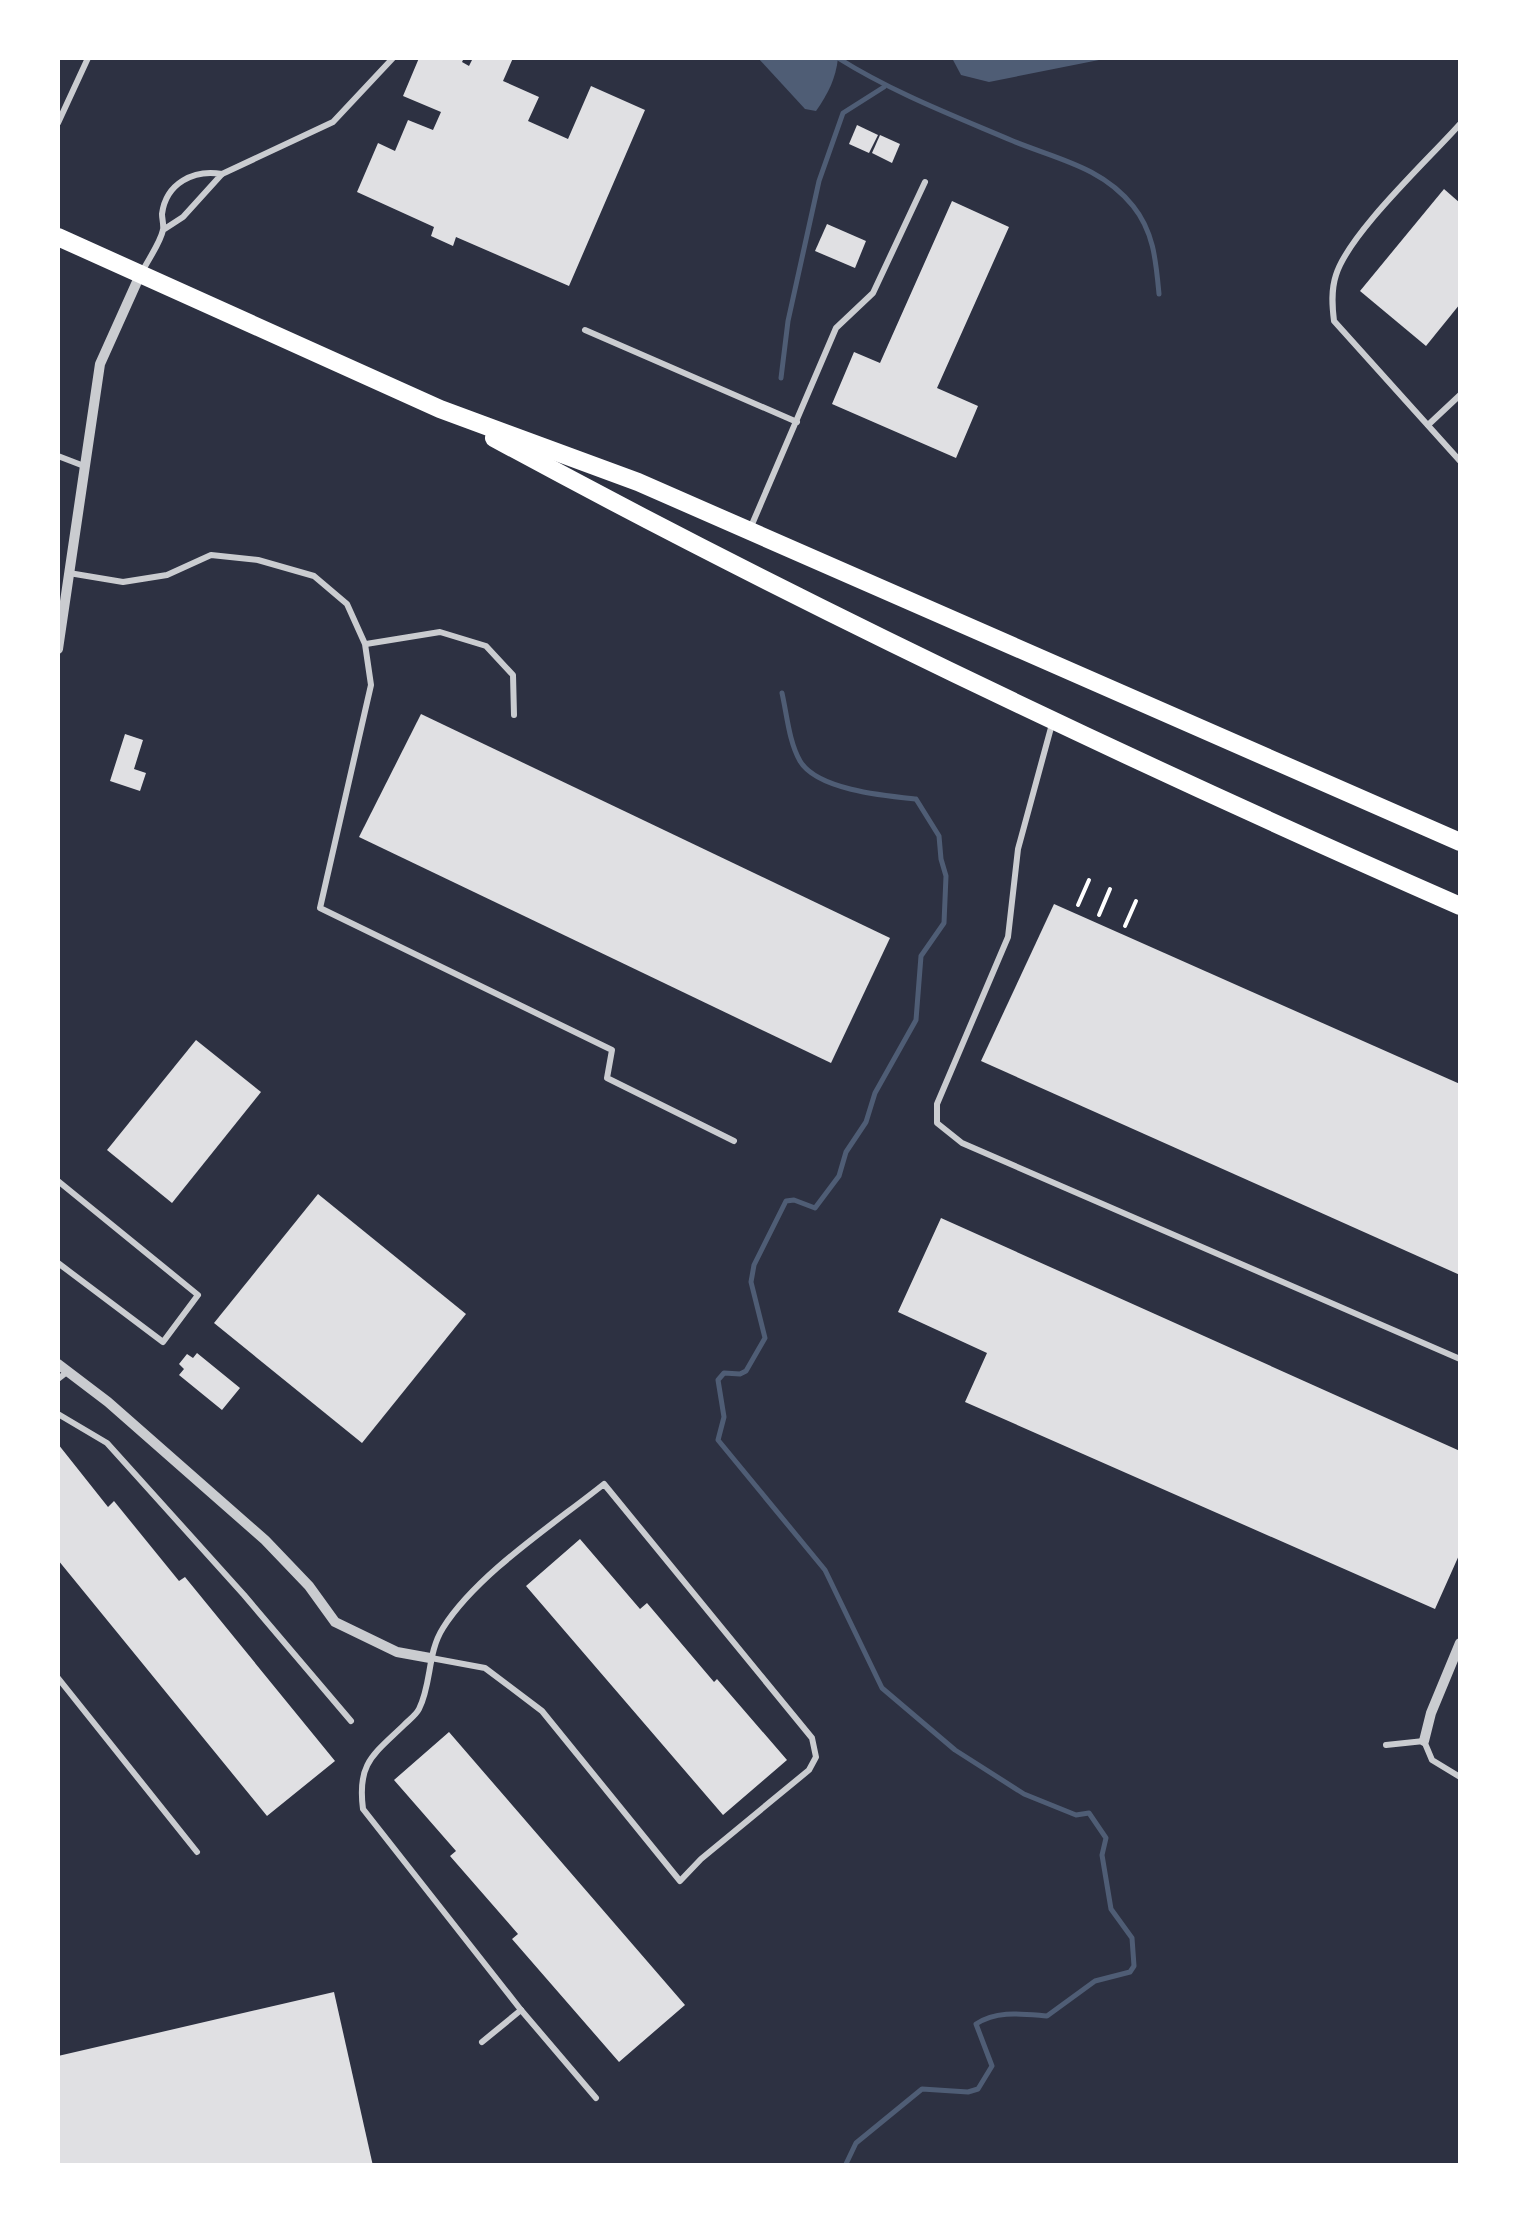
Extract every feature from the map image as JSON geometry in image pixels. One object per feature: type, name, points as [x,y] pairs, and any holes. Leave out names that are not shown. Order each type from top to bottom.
[{"type":"main road","points":[[58,236],[440,409],[638,482],[1460,842]]},
{"type":"main road","points":[[440,409],[628,511],[1054,718],[1460,906]]},
{"type":"street","points":[[58,649],[100,364],[140,275]]},
{"type":"street","points":[[61,1372],[108,1402],[266,1540],[336,1622],[397,1652],[430,1658]]},
{"type":"street","points":[[1424,1741],[1430,1713],[1460,1643]]},
{"type":"lane","points":[[58,122],[88,58]]},
{"type":"lane","points":[[163,230],[183,217],[222,174],[333,122],[393,58]]},
{"type":"lane","points":[[1460,124],[1353,242],[1336,272],[1332,297],[1334,321],[1460,461]]},
{"type":"lane","points":[[140,275],[163,230],[164,204],[180,182],[201,172],[222,174]]},
{"type":"lane","points":[[750,530],[836,328],[874,293],[925,182]]},
{"type":"lane","points":[[585,330],[797,422]]},
{"type":"lane","points":[[1428,425],[1460,395]]},
{"type":"lane","points":[[58,456],[85,466]]},
{"type":"lane","points":[[69,573],[123,582],[168,575],[211,555],[258,560],[314,576],[347,604],[365,644],[370,685],[320,908],[612,1050],[607,1078],[734,1141]]},
{"type":"lane","points":[[365,644],[440,632],[486,646],[514,675],[514,715]]},
{"type":"lane","points":[[1054,718],[1018,850],[1008,937],[937,1104],[937,1123],[962,1143],[1460,1359]]},
{"type":"lane","points":[[58,1181],[198,1295],[163,1342],[58,1262]]},
{"type":"lane","points":[[58,1414],[107,1443],[351,1721]]},
{"type":"lane","points":[[430,1658],[485,1668],[542,1712],[680,1881],[700,1859],[809,1770],[816,1757],[812,1738],[604,1484],[477,1587],[443,1628],[430,1658],[418,1712],[367,1761],[359,1782],[363,1809],[521,2010],[596,2098]]},
{"type":"lane","points":[[58,1678],[197,1852]]},
{"type":"lane","points":[[1386,1745],[1424,1741],[1432,1760],[1460,1777]]},
{"type":"lane","points":[[482,2042],[521,2010]]},
{"type":"path","points":[[1078,905],[1089,880]]},
{"type":"path","points":[[1099,914],[1110,890]]},
{"type":"path","points":[[1125,926],[1136,901]]},
{"type":"water","points":[[758,58],[838,58],[831,86],[816,111],[805,109]]},
{"type":"water","points":[[952,58],[1109,58],[989,82],[961,75]]},
{"type":"building","points":[[419,58],[464,58],[462,62],[469,66],[473,58],[513,58],[503,81],[539,97],[528,121],[568,139],[591,86],[645,110],[569,286],[456,237],[453,246],[431,236],[434,227],[357,192],[378,143],[395,151],[408,120],[433,130],[441,112],[403,96]]},
{"type":"building","points":[[857,125],[878,135],[869,153],[849,144]]},
{"type":"building","points":[[880,135],[900,144],[892,163],[872,153]]},
{"type":"building","points":[[1444,189],[1460,203],[1460,304],[1426,346],[1360,291]]},
{"type":"building","points":[[952,201],[1009,227],[937,388],[978,406],[956,458],[832,404],[854,352],[880,363]]},
{"type":"building","points":[[827,224],[866,241],[855,268],[815,251]]},
{"type":"building","points":[[421,714],[890,938],[831,1063],[359,837]]},
{"type":"building","points":[[125,734],[143,740],[134,769],[146,773],[140,791],[110,781]]},
{"type":"building","points":[[1054,904],[1460,1084],[1460,1275],[981,1061]]},
{"type":"building","points":[[196,1040],[261,1092],[172,1203],[107,1150]]},
{"type":"building","points":[[318,1194],[466,1314],[362,1443],[214,1323]]},
{"type":"building","points":[[941,1218],[1460,1451],[1460,1553],[1435,1609],[965,1402],[987,1353],[898,1312]]},
{"type":"building","points":[[197,1353],[240,1388],[222,1410],[179,1375],[184,1369],[179,1364],[187,1354],[193,1358]]},
{"type":"building","points":[[58,1444],[108,1507],[114,1501],[179,1581],[185,1577],[335,1761],[267,1816],[58,1560]]},
{"type":"building","points":[[580,1539],[640,1609],[647,1603],[787,1760],[723,1815],[526,1586]]},
{"type":"building","points":[[449,1732],[685,2005],[619,2062],[512,1939],[518,1934],[450,1856],[456,1851],[394,1780]]},
{"type":"building","points":[[334,1992],[373,2166],[58,2166],[58,2056]]},
{"type":"waterway","points":[[838,58],[924,103],[1078,166],[1107,182],[1133,206],[1145,226],[1155,259],[1159,294]]},
{"type":"waterway","points":[[781,378],[788,321],[819,181],[843,113],[884,87]]},
{"type":"waterway","points":[[782,693],[793,745],[809,771],[853,790],[916,799],[939,836],[946,876],[944,923],[921,956],[916,1020],[875,1093],[866,1122],[846,1152],[839,1176],[815,1208],[786,1201],[754,1265],[751,1282],[765,1338],[746,1371],[724,1373],[718,1380],[724,1417],[718,1440],[825,1570],[882,1688],[955,1750],[1024,1794],[1076,1815],[1089,1813],[1106,1838],[1102,1855],[1111,1909],[1132,1938],[1134,1966],[1130,1972],[1095,1981],[1047,2016],[1001,2015],[976,2024],[992,2066],[978,2089],[922,2089],[856,2143],[845,2166]]}]
